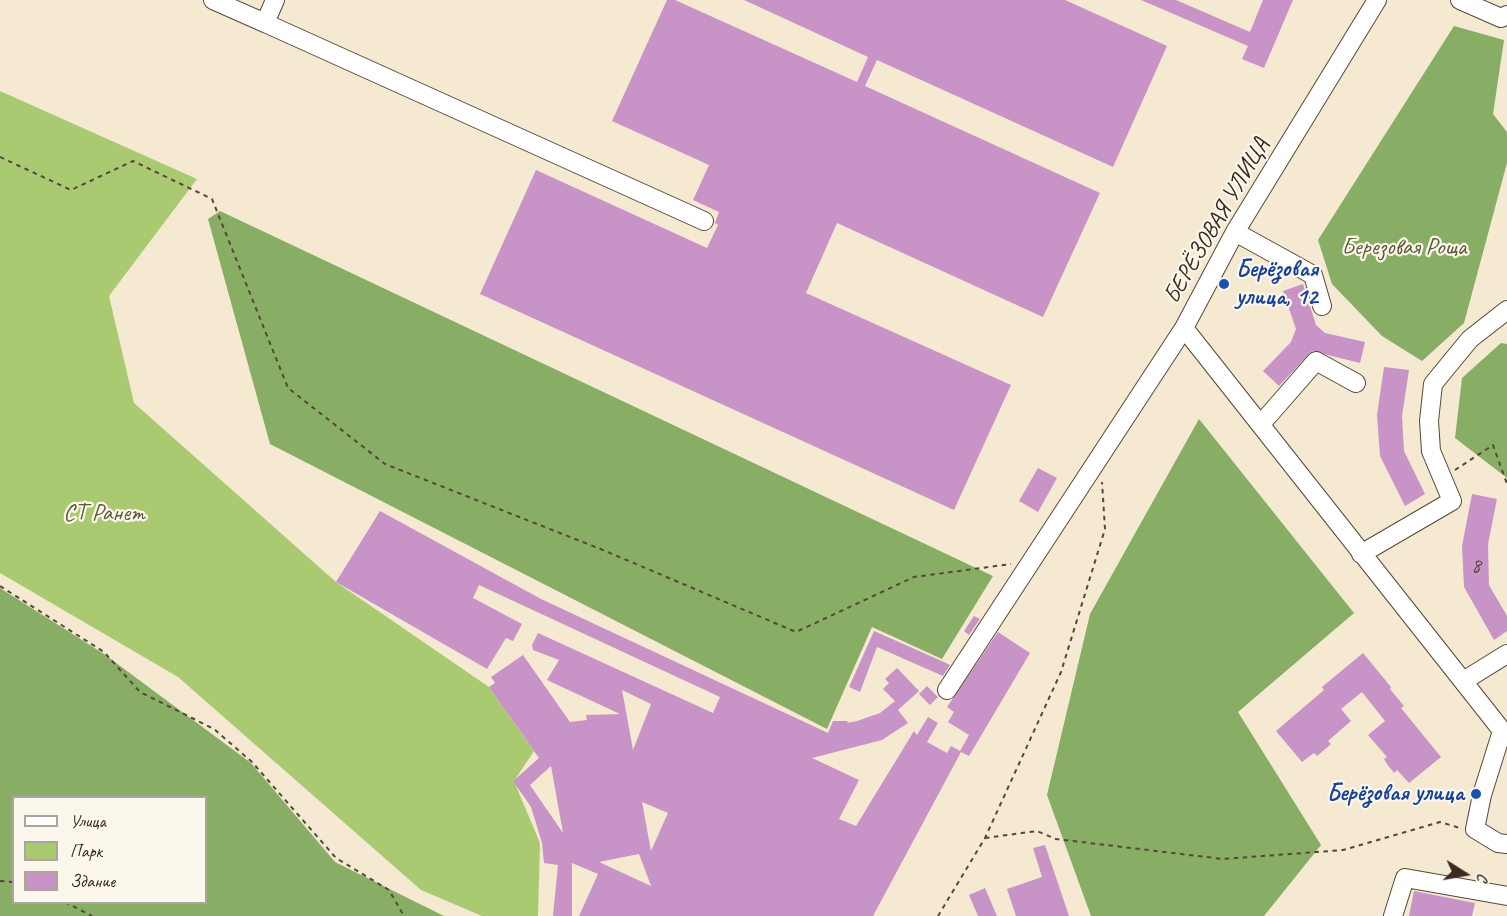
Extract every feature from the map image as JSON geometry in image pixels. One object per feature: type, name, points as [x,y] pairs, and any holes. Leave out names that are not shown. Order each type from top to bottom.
[{"type":"street","points":[[213,0],[704,221]]},
{"type":"street","points":[[265,23],[274,0]]},
{"type":"street","name":"БЕРЁЗОВАЯ УЛИЦА","points":[[1377,0],[1235,232],[1184,328],[1361,554],[1465,680],[1504,734]]},
{"type":"street","points":[[1460,0],[1501,18],[1507,15]]},
{"type":"street","points":[[1235,232],[1313,275],[1322,306]]},
{"type":"street","points":[[1361,554],[1452,501],[1431,451],[1429,421],[1433,384],[1470,339],[1507,310]]},
{"type":"street","points":[[947,690],[1184,328]]},
{"type":"street","points":[[1261,424],[1316,361],[1356,382]]},
{"type":"street","points":[[1465,680],[1507,654]]},
{"type":"street","points":[[1504,734],[1482,795],[1475,829],[1497,843],[1507,844]]},
{"type":"street","points":[[1394,916],[1405,878],[1507,896]]},
{"type":"path","points":[[0,157],[71,190],[133,161],[212,199],[288,388],[385,464],[603,550],[796,632],[914,577],[1031,561]]},
{"type":"path","points":[[1442,478],[1493,445],[1507,484]]},
{"type":"path","points":[[938,916],[986,838],[1061,672],[1105,529],[1101,455]]},
{"type":"path","points":[[0,586],[104,652],[140,692],[214,729],[252,762],[336,858],[389,890],[405,916]]},
{"type":"path","points":[[986,838],[1037,831],[1056,839],[1223,859],[1343,850],[1440,822],[1467,830],[1475,829]]},
{"type":"path","points":[[67,904],[92,916]]},
{"type":"green space","name":"Березовая Роща","points":[[1454,26],[1504,40],[1493,114],[1507,132],[1507,163],[1464,323],[1422,361],[1382,336],[1332,284],[1318,240]]},
{"type":"green space","name":"СТ Ранет","points":[[0,91],[197,179],[109,296],[134,403],[336,582],[489,687],[534,751],[514,781],[540,843],[538,916],[482,916],[421,890],[178,677],[0,573]]},
{"type":"green space","points":[[220,211],[993,576],[942,659],[872,627],[827,729],[270,444],[208,219]]},
{"type":"green space","points":[[1501,343],[1507,344],[1507,478],[1455,438],[1462,378]]},
{"type":"green space","points":[[1199,419],[1354,613],[1238,712],[1321,845],[1264,916],[1091,916],[1047,795],[1090,614]]},
{"type":"green space","points":[[0,588],[104,654],[251,763],[335,862],[444,916],[0,916]]},
{"type":"building","points":[[667,0],[675,0],[857,82],[868,57],[744,0],[1065,0],[1167,46],[1113,167],[877,60],[865,86],[1100,193],[1043,317],[837,223],[806,293],[1011,385],[954,510],[480,294],[536,170],[707,248],[718,225],[715,223],[719,212],[693,200],[709,165],[612,121]]},
{"type":"building","points":[[1141,0],[1176,0],[1250,32],[1263,0],[1293,0],[1264,68],[1242,59],[1248,46]]},
{"type":"building","points":[[1303,284],[1316,325],[1325,333],[1365,342],[1360,363],[1312,351],[1279,386],[1263,371],[1291,342],[1296,329],[1283,291]]},
{"type":"building","points":[[1384,367],[1409,370],[1402,416],[1404,451],[1425,494],[1405,506],[1380,456],[1377,415]]},
{"type":"building","points":[[1038,468],[1057,478],[1038,512],[1019,501]]},
{"type":"building","points":[[1472,494],[1497,499],[1488,544],[1489,585],[1507,616],[1507,631],[1494,640],[1464,587],[1462,546]]},
{"type":"building","points":[[380,511],[541,599],[828,733],[833,721],[848,721],[847,723],[857,721],[880,713],[895,701],[883,689],[889,683],[885,679],[897,668],[919,691],[898,710],[908,723],[882,740],[812,758],[859,780],[839,819],[856,826],[914,731],[917,735],[928,717],[938,723],[927,742],[947,753],[951,746],[960,751],[969,735],[948,722],[954,712],[947,707],[998,632],[1030,653],[969,756],[961,752],[873,916],[579,916],[598,874],[572,863],[572,916],[553,916],[558,865],[544,863],[542,843],[531,807],[513,781],[539,758],[489,687],[495,683],[491,677],[523,655],[570,722],[587,720],[586,715],[620,714],[547,680],[559,660],[533,650],[532,645],[538,633],[713,713],[720,697],[479,585],[473,598],[522,624],[513,641],[506,638],[487,669],[336,582]],"holes":[[[622,690],[651,704],[633,750]],[[551,766],[563,833],[530,785]],[[642,802],[668,813],[651,851]],[[639,854],[651,886],[599,862]]]},
{"type":"building","points":[[974,616],[980,619],[969,635],[964,631]]},
{"type":"building","points":[[874,631],[950,665],[943,676],[877,647],[860,692],[849,687]]},
{"type":"building","points":[[1363,653],[1391,687],[1390,689],[1404,706],[1401,708],[1441,757],[1409,783],[1397,770],[1394,773],[1384,759],[1387,757],[1368,735],[1385,721],[1362,692],[1341,709],[1351,721],[1328,741],[1331,744],[1317,756],[1314,753],[1302,762],[1276,731],[1324,690],[1322,687]]},
{"type":"building","points":[[927,686],[938,697],[930,705],[919,694]]},
{"type":"building","points":[[1045,845],[1069,916],[1016,916],[1007,889],[1042,877],[1033,848]]},
{"type":"building","points":[[985,888],[997,916],[978,916],[969,895]]},
{"type":"building","points":[[1414,891],[1475,903],[1472,916],[1409,916]]},
{"type":"place","name":"Берёзовая улица, 12","points":[[1224,284]]},
{"type":"place","name":"Берёзовая улица","points":[[1476,794]]}]
